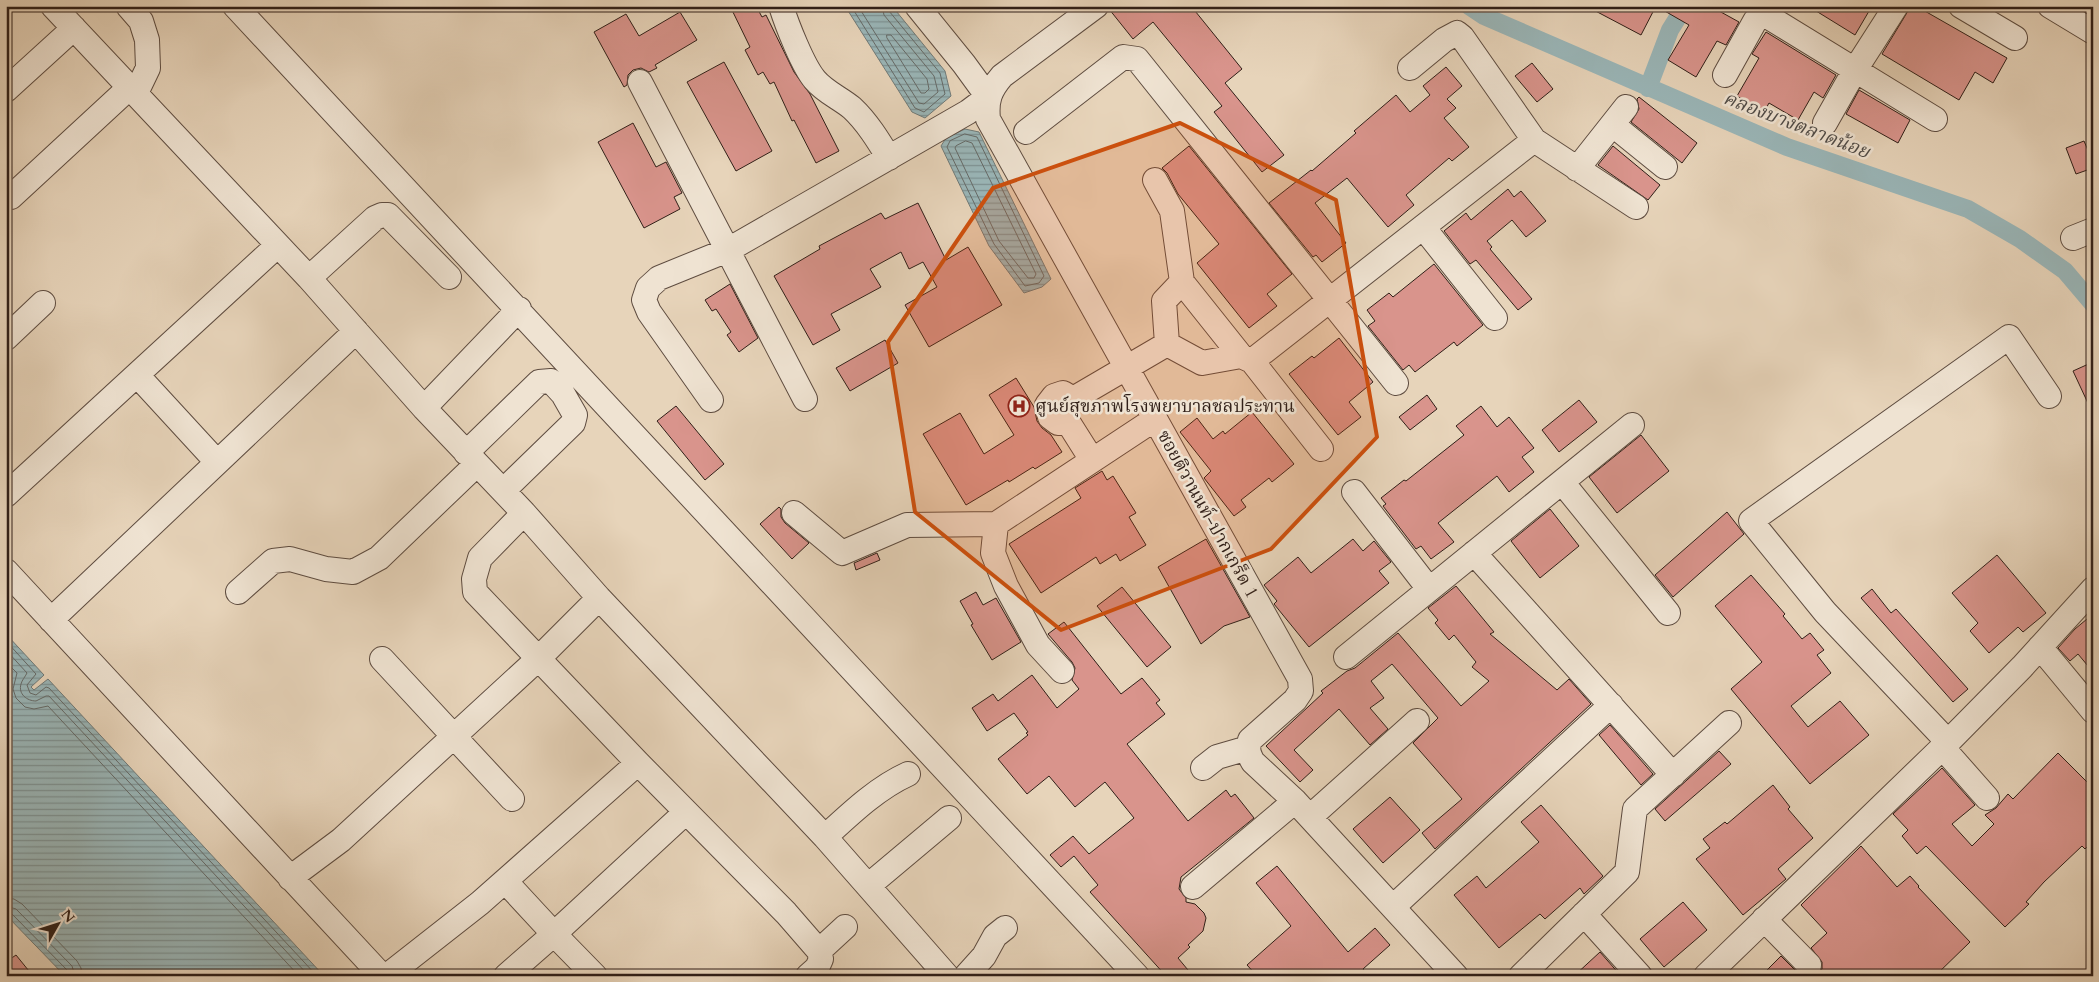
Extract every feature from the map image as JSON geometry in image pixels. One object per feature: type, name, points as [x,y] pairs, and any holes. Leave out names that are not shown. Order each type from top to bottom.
[{"type":"street","points":[[53,6],[278,245],[424,408],[524,513],[599,598],[825,837],[947,976]]},
{"type":"street","points":[[12,197],[133,90],[148,68],[147,40],[141,21],[128,6]]},
{"type":"street","points":[[235,6],[1137,976]]},
{"type":"street","points":[[781,6],[787,25],[813,78],[821,87],[851,107],[864,120],[889,158]]},
{"type":"street","points":[[917,6],[988,97]]},
{"type":"street","points":[[711,400],[649,312],[644,300],[648,288],[660,278],[728,250],[968,112],[988,97],[992,87],[1002,76],[1096,6]]},
{"type":"street","points":[[1825,122],[1855,70],[1896,6]]},
{"type":"street","points":[[1961,6],[2016,38]]},
{"type":"street","points":[[2050,6],[2093,32]]},
{"type":"street","points":[[1725,75],[1756,20],[1761,16],[1767,16],[1935,119]]},
{"type":"street","points":[[6,90],[74,28]]},
{"type":"street","points":[[1410,68],[1444,40],[1457,34],[1462,37],[1534,140],[1636,207]]},
{"type":"street","points":[[1026,132],[1123,57],[1137,59],[1396,383]]},
{"type":"street","points":[[640,82],[805,399]]},
{"type":"street","name":"ซอยติวานนท์-ปากเกร็ด 1","points":[[988,97],[988,119],[1300,679],[1301,691],[1295,700],[1250,740],[1248,748]]},
{"type":"street","points":[[1577,168],[1619,116],[1665,167]]},
{"type":"street","points":[[1167,344],[1202,363],[1247,359],[1330,300],[1534,140]]},
{"type":"street","points":[[1155,180],[1172,210],[1182,282],[1321,450]]},
{"type":"street","points":[[308,278],[374,218],[382,215],[388,215],[449,277]]},
{"type":"street","points":[[1423,227],[1495,318]]},
{"type":"street","points":[[6,495],[278,245]]},
{"type":"street","points":[[1167,344],[1164,301],[1182,282]]},
{"type":"street","points":[[6,338],[43,303]]},
{"type":"street","points":[[424,408],[518,309]]},
{"type":"street","points":[[51,620],[356,331]]},
{"type":"street","points":[[1987,798],[1945,745],[1825,612],[1751,521],[2009,337],[2049,396]]},
{"type":"street","points":[[1092,460],[1068,422],[1058,423],[1050,417],[1048,405],[1054,396],[1063,393],[1073,399],[1167,344]]},
{"type":"street","points":[[137,375],[217,462]]},
{"type":"street","points":[[238,592],[273,561],[290,559],[326,569],[353,572],[379,558],[472,459],[539,382],[551,382],[575,414],[573,423],[503,491]]},
{"type":"street","points":[[794,514],[842,553],[907,525],[996,524],[1155,419]]},
{"type":"street","points":[[1346,657],[1632,425]]},
{"type":"street","points":[[1562,482],[1668,613]]},
{"type":"street","points":[[1354,492],[1429,589]]},
{"type":"street","points":[[524,513],[480,558],[474,583],[475,592],[638,763],[786,913],[819,951],[821,959],[817,968],[808,976]]},
{"type":"street","points":[[996,524],[993,553],[1006,586],[1038,645],[1062,671]]},
{"type":"street","points":[[1474,553],[1674,775]]},
{"type":"street","points":[[6,571],[382,976]]},
{"type":"street","points":[[1706,976],[2022,668],[2093,589]]},
{"type":"street","points":[[290,878],[341,840],[538,658],[599,598]]},
{"type":"street","points":[[2040,647],[2093,711]]},
{"type":"street","points":[[382,660],[512,799]]},
{"type":"street","points":[[1393,907],[1611,705]]},
{"type":"street","points":[[1193,887],[1303,809],[1417,721]]},
{"type":"street","points":[[1521,976],[1627,872],[1636,810],[1729,723]]},
{"type":"street","points":[[1203,768],[1218,757],[1248,748],[1253,762],[1303,809],[1456,976]]},
{"type":"street","points":[[387,976],[506,881],[638,763]]},
{"type":"street","points":[[825,837],[851,812],[896,779],[908,774]]},
{"type":"street","points":[[506,976],[686,812]]},
{"type":"street","points":[[868,886],[949,818]]},
{"type":"street","points":[[506,881],[595,976]]},
{"type":"street","points":[[1584,914],[1640,976]]},
{"type":"street","points":[[1764,919],[1809,965]]},
{"type":"street","points":[[819,951],[846,927]]},
{"type":"street","points":[[966,976],[984,956],[995,936],[1005,928]]},
{"type":"highlighted area","points":[[1180,123],[1336,200],[1377,437],[1271,549],[1061,630],[915,512],[888,342],[993,188]]},
{"type":"water","points":[[845,6],[892,6],[945,71],[951,96],[925,118],[912,112]]},
{"type":"water","points":[[965,129],[979,132],[1051,279],[1042,287],[1024,293],[989,246],[941,146],[946,138]]},
{"type":"water","points":[[6,634],[44,675],[31,687],[34,690],[48,679],[324,976],[65,976],[6,915]]},
{"type":"building","points":[[730,6],[756,6],[762,17],[766,15],[794,72],[810,94],[839,151],[816,163],[794,120],[792,121],[774,82],[770,84],[763,72],[758,75],[745,50],[750,47]]},
{"type":"building","points":[[1109,6],[1191,6],[1242,69],[1225,83],[1284,155],[1262,172],[1214,112],[1222,106],[1153,22],[1133,39],[1109,9]]},
{"type":"building","points":[[1586,6],[1656,6],[1641,35]]},
{"type":"building","points":[[1656,6],[1710,6],[1739,22],[1726,45],[1717,41],[1696,77],[1668,60],[1689,25]]},
{"type":"building","points":[[1808,6],[1872,6],[1855,35]]},
{"type":"building","points":[[1911,6],[1916,6],[2007,58],[1993,83],[1975,72],[1959,100],[1882,54]]},
{"type":"building","points":[[680,12],[697,40],[655,65],[657,68],[649,72],[641,68],[633,70],[628,75],[627,85],[624,87],[594,32],[626,14],[639,36]]},
{"type":"building","points":[[1766,32],[1836,75],[1823,98],[1814,92],[1798,120],[1769,103],[1764,112],[1737,96],[1759,58],[1752,54]]},
{"type":"building","points":[[724,62],[772,151],[736,171],[687,82]]},
{"type":"building","points":[[1532,63],[1553,89],[1537,102],[1515,76]]},
{"type":"building","points":[[1446,67],[1462,86],[1447,99],[1456,108],[1444,118],[1469,147],[1452,161],[1449,158],[1406,195],[1414,205],[1388,227],[1347,178],[1315,203],[1346,243],[1322,262],[1316,255],[1313,257],[1269,203],[1312,171],[1396,95],[1410,112],[1430,95],[1423,86]]},
{"type":"building","points":[[1859,90],[1910,120],[1898,143],[1846,114]]},
{"type":"building","points":[[1639,97],[1697,143],[1682,163],[1631,122],[1639,109],[1637,99]]},
{"type":"building","points":[[633,123],[656,167],[666,162],[682,193],[674,197],[680,209],[644,228],[598,142]]},
{"type":"building","points":[[2084,141],[2093,162],[2093,168],[2076,174],[2066,148]]},
{"type":"building","points":[[1189,146],[1292,274],[1267,294],[1277,306],[1249,328],[1197,263],[1219,244],[1178,194],[1167,173],[1162,168]]},
{"type":"building","points":[[1613,146],[1660,185],[1648,200],[1598,165]]},
{"type":"building","points":[[1508,189],[1514,197],[1521,191],[1546,221],[1526,237],[1512,220],[1487,241],[1492,247],[1490,249],[1532,299],[1518,310],[1476,260],[1470,264],[1444,231],[1466,213],[1471,220]]},
{"type":"building","points":[[918,203],[946,260],[968,247],[1002,305],[929,347],[905,305],[937,287],[923,262],[909,269],[901,252],[870,269],[881,287],[831,314],[840,330],[813,345],[774,276],[820,249],[819,246],[881,213],[885,219]]},
{"type":"building","points":[[1434,264],[1483,325],[1457,346],[1454,342],[1415,372],[1409,365],[1403,370],[1368,326],[1375,321],[1367,310],[1389,293],[1393,297]]},
{"type":"building","points":[[730,284],[758,338],[739,352],[727,335],[731,332],[716,309],[712,311],[705,300]]},
{"type":"building","points":[[1339,338],[1373,382],[1349,402],[1361,417],[1338,435],[1289,374],[1312,356],[1314,358]]},
{"type":"building","points":[[885,340],[898,363],[850,391],[836,368]]},
{"type":"building","points":[[2093,362],[2093,414],[2073,371]]},
{"type":"building","points":[[1016,378],[1034,407],[1037,421],[1051,435],[1062,452],[1035,469],[1033,467],[1009,482],[1008,480],[966,505],[923,434],[960,413],[984,454],[1014,435],[989,395]]},
{"type":"building","points":[[1427,395],[1437,409],[1410,430],[1399,417]]},
{"type":"building","points":[[1579,400],[1597,422],[1559,452],[1542,430]]},
{"type":"building","points":[[676,406],[724,464],[705,480],[657,421]]},
{"type":"building","points":[[1481,406],[1497,427],[1509,417],[1534,448],[1522,457],[1534,472],[1509,492],[1497,476],[1438,523],[1454,542],[1431,559],[1421,546],[1416,549],[1383,506],[1386,504],[1381,498],[1404,480],[1406,481],[1464,435],[1456,426]]},
{"type":"building","points":[[1252,412],[1294,464],[1272,482],[1269,478],[1241,500],[1246,507],[1234,516],[1204,478],[1211,471],[1180,432],[1197,418],[1213,439],[1223,431],[1225,434]]},
{"type":"building","points":[[1641,435],[1669,471],[1617,513],[1589,477]]},
{"type":"building","points":[[1102,471],[1107,480],[1113,476],[1136,513],[1129,517],[1146,545],[1120,561],[1116,554],[1100,564],[1096,557],[1041,593],[1009,544],[1081,498],[1075,488]]},
{"type":"building","points":[[779,507],[781,509],[781,517],[785,523],[809,543],[792,559],[760,524]]},
{"type":"building","points":[[1550,509],[1579,546],[1540,578],[1511,541]]},
{"type":"building","points":[[1727,512],[1744,534],[1673,597],[1655,575]]},
{"type":"building","points":[[1206,539],[1250,617],[1224,626],[1201,644],[1158,567]]},
{"type":"building","points":[[1353,539],[1363,551],[1374,541],[1391,562],[1379,571],[1389,583],[1309,647],[1274,604],[1277,601],[1264,585],[1298,557],[1311,573]]},
{"type":"building","points":[[877,553],[880,560],[856,570],[854,563]]},
{"type":"building","points":[[1997,555],[2046,613],[2023,632],[2018,627],[1989,653],[1970,631],[1978,623],[1952,593]]},
{"type":"building","points":[[1751,575],[1785,614],[1783,616],[1802,639],[1810,633],[1824,650],[1817,655],[1831,673],[1791,706],[1808,727],[1840,701],[1869,735],[1810,784],[1731,689],[1762,662],[1715,606]]},
{"type":"building","points":[[1456,586],[1494,632],[1490,634],[1557,690],[1569,679],[1591,704],[1435,849],[1422,833],[1462,799],[1413,743],[1438,718],[1392,664],[1371,681],[1384,698],[1370,708],[1388,729],[1370,745],[1339,709],[1294,750],[1313,770],[1300,782],[1266,746],[1323,693],[1321,691],[1347,671],[1355,668],[1398,633],[1461,706],[1489,681],[1472,667],[1476,662],[1454,635],[1449,640],[1435,623],[1438,620],[1428,608]]},
{"type":"building","points":[[1122,587],[1171,647],[1147,667],[1097,606]]},
{"type":"building","points":[[1872,589],[1891,613],[1896,609],[1968,689],[1953,702],[1861,598]]},
{"type":"building","points":[[976,592],[983,605],[996,598],[1021,642],[992,660],[971,625],[973,624],[960,601]]},
{"type":"building","points":[[2093,614],[2093,672],[2078,654],[2070,661],[2058,648],[2075,629]]},
{"type":"building","points":[[1064,622],[1121,694],[1142,678],[1160,700],[1156,703],[1165,714],[1127,744],[1188,821],[1226,790],[1231,797],[1235,794],[1254,818],[1181,877],[1179,889],[1186,898],[1186,902],[1195,904],[1204,913],[1206,918],[1203,931],[1178,958],[1193,976],[1166,976],[1090,892],[1098,885],[1074,856],[1061,867],[1050,855],[1073,836],[1089,854],[1134,818],[1105,782],[1075,807],[1049,776],[1027,794],[998,759],[1028,735],[1026,733],[1028,732],[1014,713],[987,731],[972,708],[993,694],[998,701],[1032,675],[1057,708],[1079,689],[1072,680],[1075,668],[1072,662],[1048,634]]},
{"type":"building","points":[[1610,725],[1653,774],[1641,785],[1599,735]]},
{"type":"building","points":[[1719,751],[1731,764],[1665,821],[1655,809]]},
{"type":"building","points":[[2058,753],[2093,788],[2093,841],[2085,849],[2082,846],[2044,882],[2026,902],[2029,904],[2005,927],[1926,846],[1917,854],[1902,836],[1908,830],[1893,814],[1942,768],[1975,805],[1952,824],[1972,846],[1994,824],[1985,815],[1996,808],[2008,794],[2013,799]]},
{"type":"building","points":[[1773,785],[1790,807],[1788,809],[1813,838],[1778,869],[1786,879],[1743,915],[1696,859],[1710,848],[1703,839],[1725,822],[1727,824]]},
{"type":"building","points":[[1390,797],[1420,830],[1383,863],[1353,829]]},
{"type":"building","points":[[1541,805],[1603,876],[1584,894],[1580,888],[1545,919],[1540,914],[1499,948],[1454,895],[1477,876],[1486,888],[1539,842],[1521,822]]},
{"type":"building","points":[[1861,846],[1897,887],[1910,876],[1970,942],[1935,976],[1817,976],[1822,969],[1822,962],[1811,948],[1827,933],[1801,905]]},
{"type":"building","points":[[1277,866],[1348,952],[1375,928],[1390,945],[1363,969],[1368,976],[1257,976],[1247,965],[1291,926],[1256,883]]},
{"type":"building","points":[[1683,902],[1707,930],[1664,967],[1640,939]]},
{"type":"building","points":[[1600,952],[1621,976],[1574,976]]},
{"type":"building","points":[[16,955],[33,976],[6,976],[6,962]]},
{"type":"building","points":[[1781,956],[1801,976],[1761,976]]},
{"type":"waterway","name":"คลองบางตลาดน้อย","points":[[1469,6],[1484,16],[1787,147],[1968,209],[2020,239],[2065,271],[2093,304]]},
{"type":"waterway","points":[[1648,88],[1670,30],[1685,6]]},
{"type":"place","name":"ศูนย์สุขภาพโรงพยาบาลชลประทาน","points":[[1019,406]]}]
